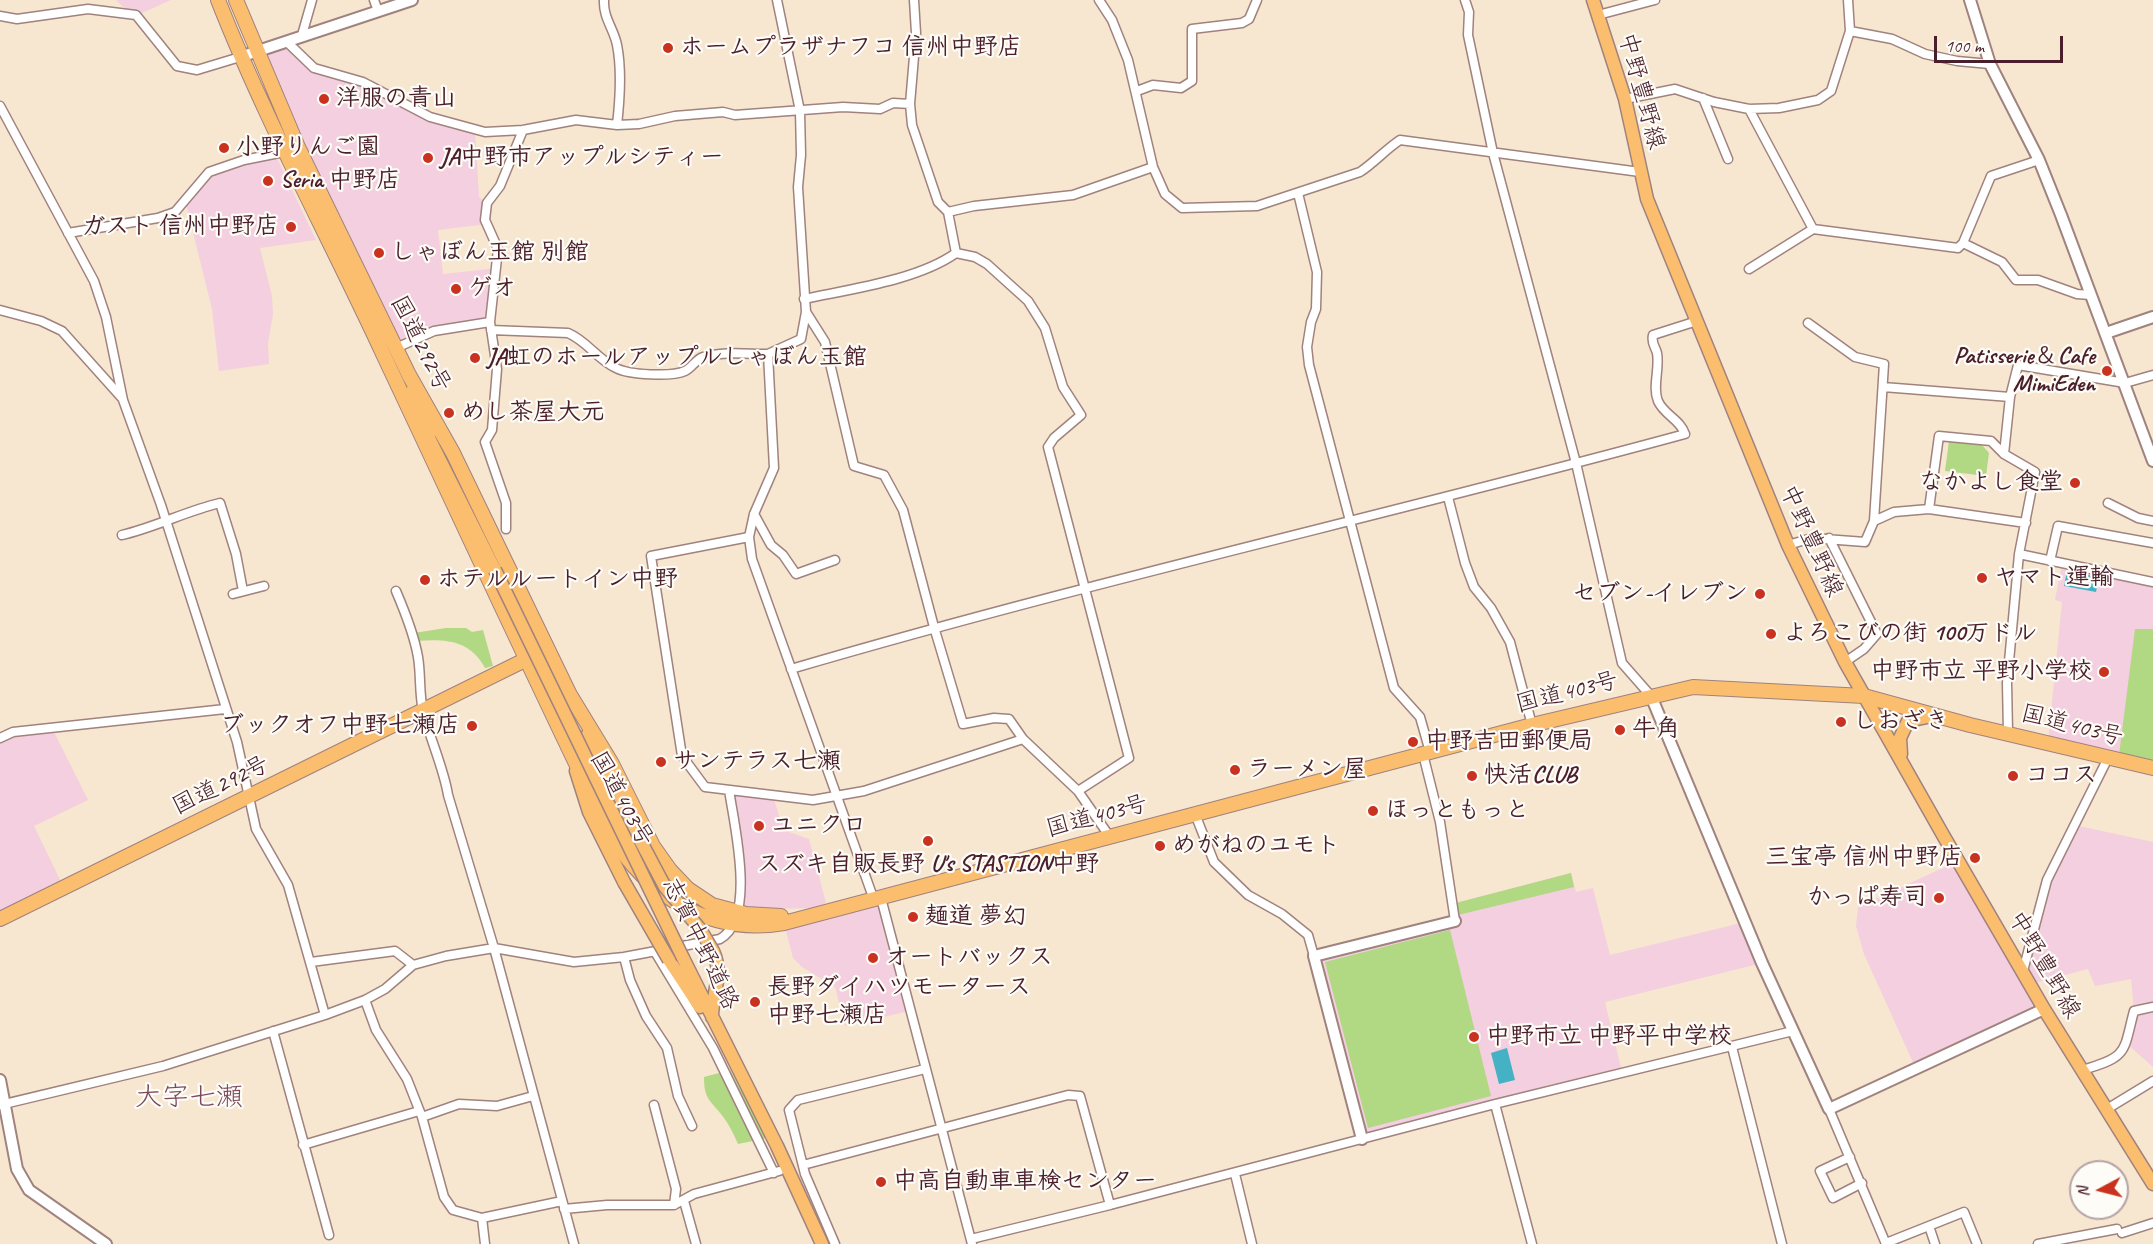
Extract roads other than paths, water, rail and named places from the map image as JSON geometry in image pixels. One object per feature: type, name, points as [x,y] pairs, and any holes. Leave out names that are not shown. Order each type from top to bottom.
[{"type":"highway","name":"国道292号","points":[[0,920],[548,649],[453,453],[390,351],[284,152],[240,57],[218,0]]},
{"type":"highway","name":"国道292号","points":[[236,0],[256,52],[390,351],[436,471],[526,659]]},
{"type":"highway","name":"国道403号","points":[[548,649],[570,694],[612,764],[653,846],[672,872],[699,898],[735,918]]},
{"type":"highway","name":"国道403号","points":[[526,659],[621,851],[644,879],[660,892],[694,911],[775,924],[877,899],[1532,724],[1693,687],[1864,696],[1936,716],[2153,768]]},
{"type":"highway","points":[[660,892],[672,872]]},
{"type":"main road","name":"中野豊野線","points":[[1593,0],[1625,99],[1647,199],[1669,258],[1788,545],[1845,663],[1903,761],[1943,836],[2044,1009],[2152,1179]]},
{"type":"main road","name":"志賀中野道路","points":[[390,351],[683,958],[777,1146],[822,1244]]},
{"type":"main road","points":[[570,694],[638,836],[665,886],[700,929],[713,951],[718,964],[719,981],[712,1017]]},
{"type":"main road","points":[[1903,761],[1900,738],[1905,725],[1913,718],[1936,716]]},
{"type":"main road","points":[[573,758],[580,791],[624,882],[669,960],[726,1046]]},
{"type":"street","points":[[302,35],[312,0]]},
{"type":"street","points":[[374,0],[378,11]]},
{"type":"street","points":[[0,16],[17,19],[88,9],[136,15],[177,66],[197,70],[412,0]]},
{"type":"street","points":[[604,0],[608,27],[616,41],[620,58],[620,100],[617,125]]},
{"type":"street","points":[[390,351],[434,331],[491,326],[568,333],[579,338],[595,354],[618,369],[637,373],[665,374],[685,371],[701,357],[734,353],[768,354],[801,339],[806,312],[798,187],[801,155],[800,111],[777,0]]},
{"type":"street","points":[[914,0],[915,42],[910,104],[912,125],[938,202],[948,212],[956,253]]},
{"type":"street","points":[[1099,0],[1112,20],[1137,91],[1153,167],[1164,194],[1182,208],[1257,206],[1360,172],[1375,162],[1385,149],[1400,140],[1640,172]]},
{"type":"street","points":[[1137,91],[1153,85],[1181,88],[1192,81],[1192,29],[1242,23],[1249,18],[1257,0]]},
{"type":"street","points":[[1465,0],[1469,12],[1468,35],[1493,153],[1576,463],[1622,663],[1650,696],[1731,891],[1829,1109],[1886,1243],[1965,1212],[1977,1244]]},
{"type":"street","points":[[1598,15],[1655,0]]},
{"type":"street","points":[[1625,99],[1675,89],[1749,109],[1779,108],[1818,100],[1831,91],[1850,31],[1848,0]]},
{"type":"street","points":[[1970,0],[1990,64],[2039,160],[2153,461]]},
{"type":"street","points":[[1850,31],[1892,39],[1925,54],[1957,61],[1990,64]]},
{"type":"street","points":[[287,42],[314,68],[363,82],[430,117],[485,132],[523,130],[576,120],[617,125],[723,112],[735,115],[843,107],[880,109],[893,103],[910,104]]},
{"type":"street","points":[[1703,98],[1728,159]]},
{"type":"street","points":[[0,106],[94,281],[106,317],[123,400],[166,522],[237,742],[247,798],[256,829],[288,885],[325,1015]]},
{"type":"street","points":[[1749,109],[1813,229]]},
{"type":"street","points":[[506,529],[506,503],[484,442],[492,430],[497,369],[491,326],[498,249],[485,220],[487,203],[500,186],[523,130]]},
{"type":"street","points":[[68,233],[158,218],[176,212],[209,172],[244,160],[284,152]]},
{"type":"street","points":[[1749,269],[1813,229],[1958,248],[1964,243],[1991,177],[2039,160]]},
{"type":"street","points":[[948,212],[974,206],[1073,195],[1153,167]]},
{"type":"street","points":[[1298,193],[1317,272],[1316,309],[1311,322],[1307,347],[1309,365],[1394,688],[1420,717],[1440,822],[1455,921],[1314,956]]},
{"type":"street","points":[[1964,243],[2002,262],[2016,280],[2038,280],[2077,294],[2091,295]]},
{"type":"street","points":[[804,299],[911,275],[929,269],[956,253],[975,257],[987,264],[1028,301],[1045,328],[1063,387],[1080,415],[1053,438],[1048,447],[1129,758],[1078,791]]},
{"type":"street","points":[[0,310],[41,321],[62,331],[123,400]]},
{"type":"street","points":[[806,312],[825,342],[854,466],[884,475],[903,510],[963,724],[994,718],[1009,720],[1023,739],[1078,791],[1110,837]]},
{"type":"street","points":[[2106,333],[2153,317]]},
{"type":"street","points":[[791,669],[934,627],[1085,591],[1685,434],[1682,425],[1667,413],[1658,400],[1657,353],[1652,340],[1653,335],[1697,321]]},
{"type":"street","points":[[1788,545],[1812,538],[1865,542],[1874,521],[1884,364],[1854,357],[1808,323]]},
{"type":"street","points":[[768,354],[774,468],[754,514],[749,537],[752,559],[836,795],[877,899],[926,1069],[940,1130],[971,1242],[1496,1104],[1793,1030]]},
{"type":"street","points":[[2004,454],[2010,397],[2018,365],[2125,382],[2153,375]]},
{"type":"street","points":[[1883,387],[2010,397]]},
{"type":"street","points":[[1929,509],[1939,436],[1991,441],[2004,454],[2035,472],[2019,554],[2007,683],[2008,733]]},
{"type":"street","points":[[1448,497],[1465,563],[1474,587],[1491,608],[1510,642],[1532,724]]},
{"type":"street","points":[[122,535],[183,516],[192,510],[220,503],[236,554],[243,591]]},
{"type":"street","points":[[2108,503],[2138,519],[2153,521]]},
{"type":"street","points":[[1874,521],[1894,512],[1929,509],[2026,523]]},
{"type":"street","points":[[754,514],[771,545],[783,555],[796,573],[836,560]]},
{"type":"street","points":[[2050,561],[2058,526],[2153,543]]},
{"type":"street","points":[[749,537],[651,556],[682,756],[705,787],[813,800],[864,791],[1023,739]]},
{"type":"street","points":[[1829,538],[1877,634],[1864,649],[1845,663]]},
{"type":"street","points":[[2019,554],[2153,582]]},
{"type":"street","points":[[233,594],[264,586]]},
{"type":"street","points":[[396,591],[408,619],[418,656],[423,711],[437,762],[445,778],[448,795],[494,948],[574,1244]]},
{"type":"street","points":[[0,738],[13,732],[225,710]]},
{"type":"street","points":[[2023,971],[2047,880],[2108,758]]},
{"type":"street","points":[[3,1104],[163,1066],[325,1015],[365,1000],[385,989],[413,965],[494,948],[574,962],[624,957],[716,940],[724,936],[735,918],[741,884],[729,790]]},
{"type":"street","points":[[1195,814],[1215,862],[1248,895],[1282,914],[1308,935],[1362,1139]]},
{"type":"street","points":[[311,962],[395,951],[413,965]]},
{"type":"street","points":[[365,1000],[376,1030],[408,1079],[421,1114],[444,1197],[453,1210],[482,1218],[563,1205],[674,1205],[694,1194],[777,1172],[713,1048],[655,952]]},
{"type":"street","points":[[624,957],[630,980],[646,1016],[667,1048],[678,1096],[692,1126]]},
{"type":"street","points":[[2082,1070],[2108,1061],[2119,1054],[2127,1044],[2134,1011],[2153,1007]]},
{"type":"street","points":[[1829,1109],[2044,1009]]},
{"type":"street","points":[[273,1031],[329,1235]]},
{"type":"street","points":[[1732,1047],[1782,1244]]},
{"type":"street","points":[[835,1244],[803,1165],[789,1110],[798,1100],[926,1069]]},
{"type":"street","points":[[0,1080],[17,1169],[29,1190],[48,1206],[106,1244]]},
{"type":"street","points":[[2107,1109],[2153,1081]]},
{"type":"street","points":[[803,1165],[1068,1095],[1080,1096],[1110,1205]]},
{"type":"street","points":[[303,1145],[459,1104],[497,1106],[533,1096]]},
{"type":"street","points":[[1496,1104],[1532,1244]]},
{"type":"street","points":[[654,1105],[676,1189],[674,1205]]},
{"type":"street","points":[[1850,1157],[1820,1171],[1833,1198],[1862,1184]]},
{"type":"street","points":[[1234,1174],[1252,1244]]},
{"type":"street","points":[[684,1201],[696,1244]]},
{"type":"street","points":[[482,1218],[485,1244]]},
{"type":"street","points":[[2038,1244],[2153,1223]]},
{"type":"street","points":[[1929,1226],[1935,1244]]},
{"type":"water","points":[[2067,571],[2099,577],[2096,592],[2064,586]]},
{"type":"water","points":[[1507,1048],[1515,1080],[1499,1084],[1491,1053]]},
{"type":"place","name":"ホームプラザナフコ 信州中野店","points":[[668,48]]},
{"type":"place","name":"洋服の青山","points":[[324,99]]},
{"type":"place","name":"小野りんご園","points":[[224,148]]},
{"type":"place","name":"JA中野市アップルシティー","points":[[428,158]]},
{"type":"place","name":"Seria 中野店","points":[[268,181]]},
{"type":"place","name":"ガスト 信州中野店","points":[[291,227]]},
{"type":"place","name":"しゃぼん玉館 別館","points":[[379,253]]},
{"type":"place","name":"ゲオ","points":[[456,289]]},
{"type":"place","name":"JA虹のホールアップルしゃぼん玉館","points":[[475,358]]},
{"type":"place","name":"Patisserie＆Cafe MimiEden","points":[[2107,371]]},
{"type":"place","name":"めし茶屋大元","points":[[449,413]]},
{"type":"place","name":"なかよし食堂","points":[[2075,483]]},
{"type":"place","name":"ヤマト運輸","points":[[1982,578]]},
{"type":"place","name":"ホテルルートイン中野","points":[[425,580]]},
{"type":"place","name":"セブン-イレブン","points":[[1760,594]]},
{"type":"place","name":"よろこびの街 100万ドル","points":[[1771,634]]},
{"type":"place","name":"中野市立 平野小学校","points":[[2104,672]]},
{"type":"place","name":"しおざき","points":[[1841,722]]},
{"type":"place","name":"ブックオフ中野七瀬店","points":[[472,726]]},
{"type":"place","name":"牛角","points":[[1620,730]]},
{"type":"place","name":"中野吉田郵便局","points":[[1413,742]]},
{"type":"place","name":"サンテラス七瀬","points":[[661,762]]},
{"type":"place","name":"ラーメン屋","points":[[1235,770]]},
{"type":"place","name":"快活CLUB","points":[[1472,776]]},
{"type":"place","name":"ココス","points":[[2013,776]]},
{"type":"place","name":"ほっともっと","points":[[1373,811]]},
{"type":"place","name":"ユニクロ","points":[[759,826]]},
{"type":"place","name":"スズキ自販長野 U's STASTION中野","points":[[928,841]]},
{"type":"place","name":"めがねのユモト","points":[[1160,846]]},
{"type":"place","name":"三宝亭 信州中野店","points":[[1975,858]]},
{"type":"place","name":"かっぱ寿司","points":[[1939,898]]},
{"type":"place","name":"麺道 夢幻","points":[[913,917]]},
{"type":"place","name":"オートバックス","points":[[873,958]]},
{"type":"place","name":"長野ダイハツモータース 中野七瀬店","points":[[755,1002]]},
{"type":"place","name":"中野市立 中野平中学校","points":[[1474,1037]]},
{"type":"place","name":"中高自動車車検センター","points":[[881,1182]]},
{"type":"district","name":"大字七瀬","points":[[189,1098]]}]
